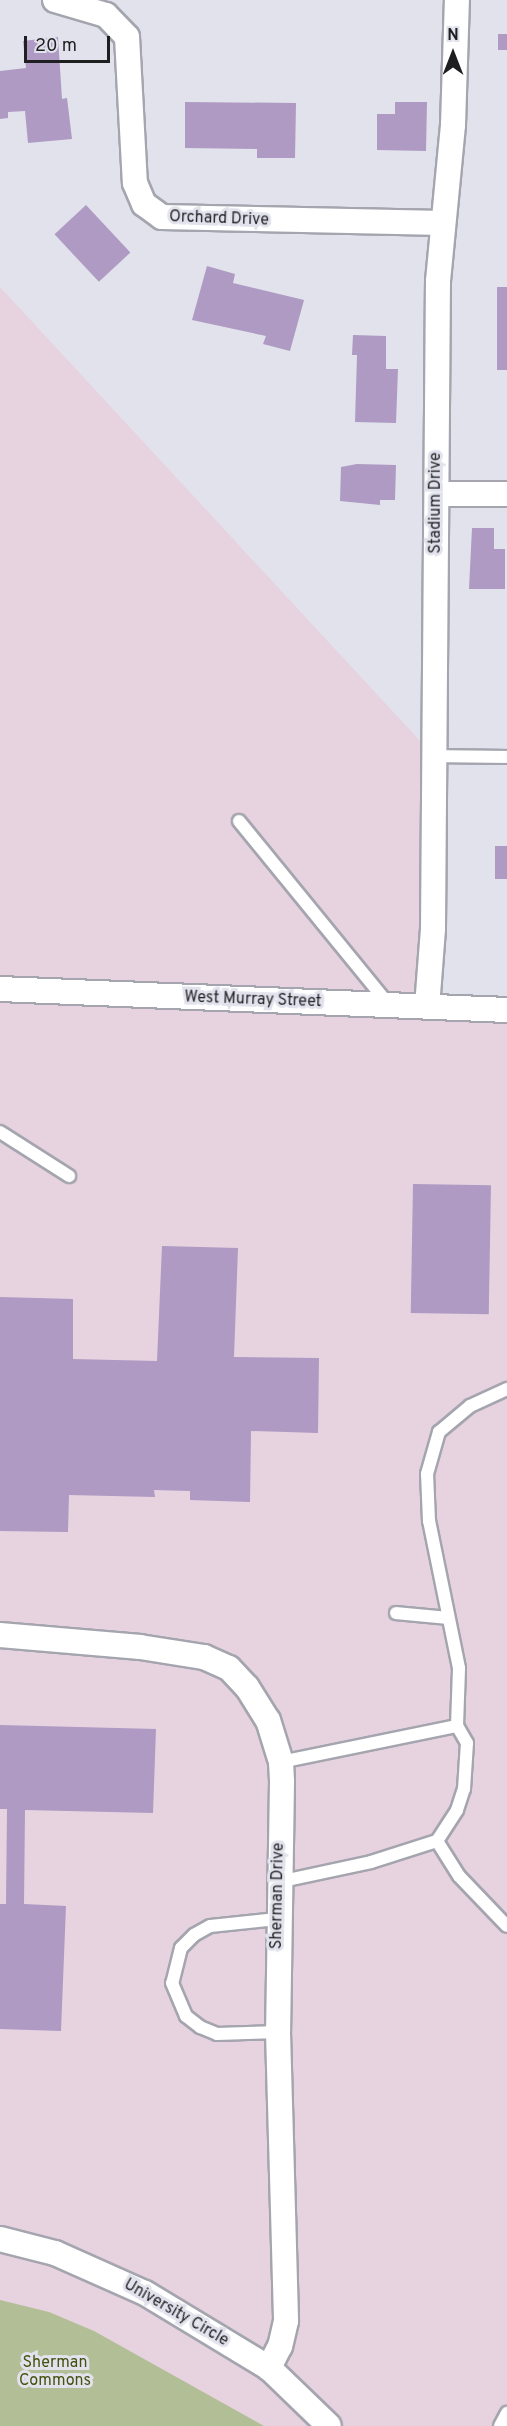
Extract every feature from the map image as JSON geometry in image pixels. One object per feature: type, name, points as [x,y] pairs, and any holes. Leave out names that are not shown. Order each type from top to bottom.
[{"type":"street","name":"Orchard Drive","points":[[55,0],[106,15],[127,37],[135,183],[144,204],[162,217],[444,223]]},
{"type":"street","name":"Stadium Drive","points":[[427,1007],[433,929],[438,281],[453,125],[457,0]]},
{"type":"street","points":[[437,494],[507,494]]},
{"type":"street","name":"West Murray Street","points":[[0,989],[507,1010]]},
{"type":"street","name":"Sherman Drive","points":[[0,1635],[161,1650],[204,1657],[229,1668],[248,1687],[268,1720],[281,1762],[277,1882],[278,2032],[286,2321],[280,2346],[268,2368]]},
{"type":"street","name":"University Circle","points":[[0,2239],[56,2253],[106,2273],[268,2368],[329,2426]]},
{"type":"lane","points":[[434,756],[507,757]]},
{"type":"lane","points":[[239,821],[389,1005]]},
{"type":"lane","points":[[0,1132],[69,1176]]},
{"type":"lane","points":[[277,1882],[371,1862],[437,1841],[457,1810],[464,1789],[467,1743],[457,1726],[459,1668],[429,1521],[427,1474],[439,1432],[470,1406],[507,1389]]},
{"type":"lane","points":[[396,1613],[448,1618]]},
{"type":"lane","points":[[281,1762],[457,1726]]},
{"type":"lane","points":[[437,1841],[459,1876],[507,1926]]},
{"type":"lane","points":[[277,1919],[210,1926],[194,1935],[181,1948],[172,1983],[186,2016],[200,2027],[217,2034],[278,2032]]},
{"type":"lane","points":[[500,2426],[507,2413]]},
{"type":"shaded area","points":[[0,287],[434,756],[427,1007],[507,1010],[507,2426],[0,2426]]},
{"type":"green space","name":"Sherman Commons","points":[[0,2300],[49,2312],[94,2331],[264,2426],[0,2426]]},
{"type":"building","points":[[498,34],[507,34],[507,50],[498,50]]},
{"type":"building","points":[[58,37],[62,99],[67,98],[72,139],[28,143],[25,111],[8,112],[8,118],[0,119],[0,71],[26,68],[23,41]]},
{"type":"building","points":[[185,102],[296,103],[295,158],[257,158],[257,149],[185,148]]},
{"type":"building","points":[[395,102],[427,102],[426,151],[377,150],[377,114],[395,114]]},
{"type":"building","points":[[86,205],[130,253],[99,282],[55,234]]},
{"type":"building","points":[[207,266],[235,274],[233,283],[304,300],[290,351],[263,344],[266,336],[192,320]]},
{"type":"building","points":[[497,287],[507,287],[507,370],[497,370]]},
{"type":"building","points":[[353,335],[386,336],[386,369],[398,369],[396,423],[355,422],[357,355],[352,355]]},
{"type":"building","points":[[357,464],[396,465],[395,500],[380,500],[380,505],[340,501],[341,467]]},
{"type":"building","points":[[472,528],[494,528],[494,549],[505,549],[505,589],[469,589]]},
{"type":"building","points":[[495,846],[507,846],[507,879],[495,879]]},
{"type":"building","points":[[413,1184],[491,1185],[489,1314],[411,1313]]},
{"type":"building","points":[[162,1246],[238,1248],[234,1357],[319,1358],[318,1433],[251,1431],[250,1502],[190,1500],[190,1491],[154,1490],[155,1497],[69,1495],[68,1532],[0,1531],[0,1297],[73,1299],[73,1359],[157,1361]]},
{"type":"building","points":[[0,1725],[156,1729],[153,1813],[25,1810],[24,1904],[66,1906],[61,2031],[0,2029],[0,1904],[6,1904],[7,1809],[0,1809]]}]
